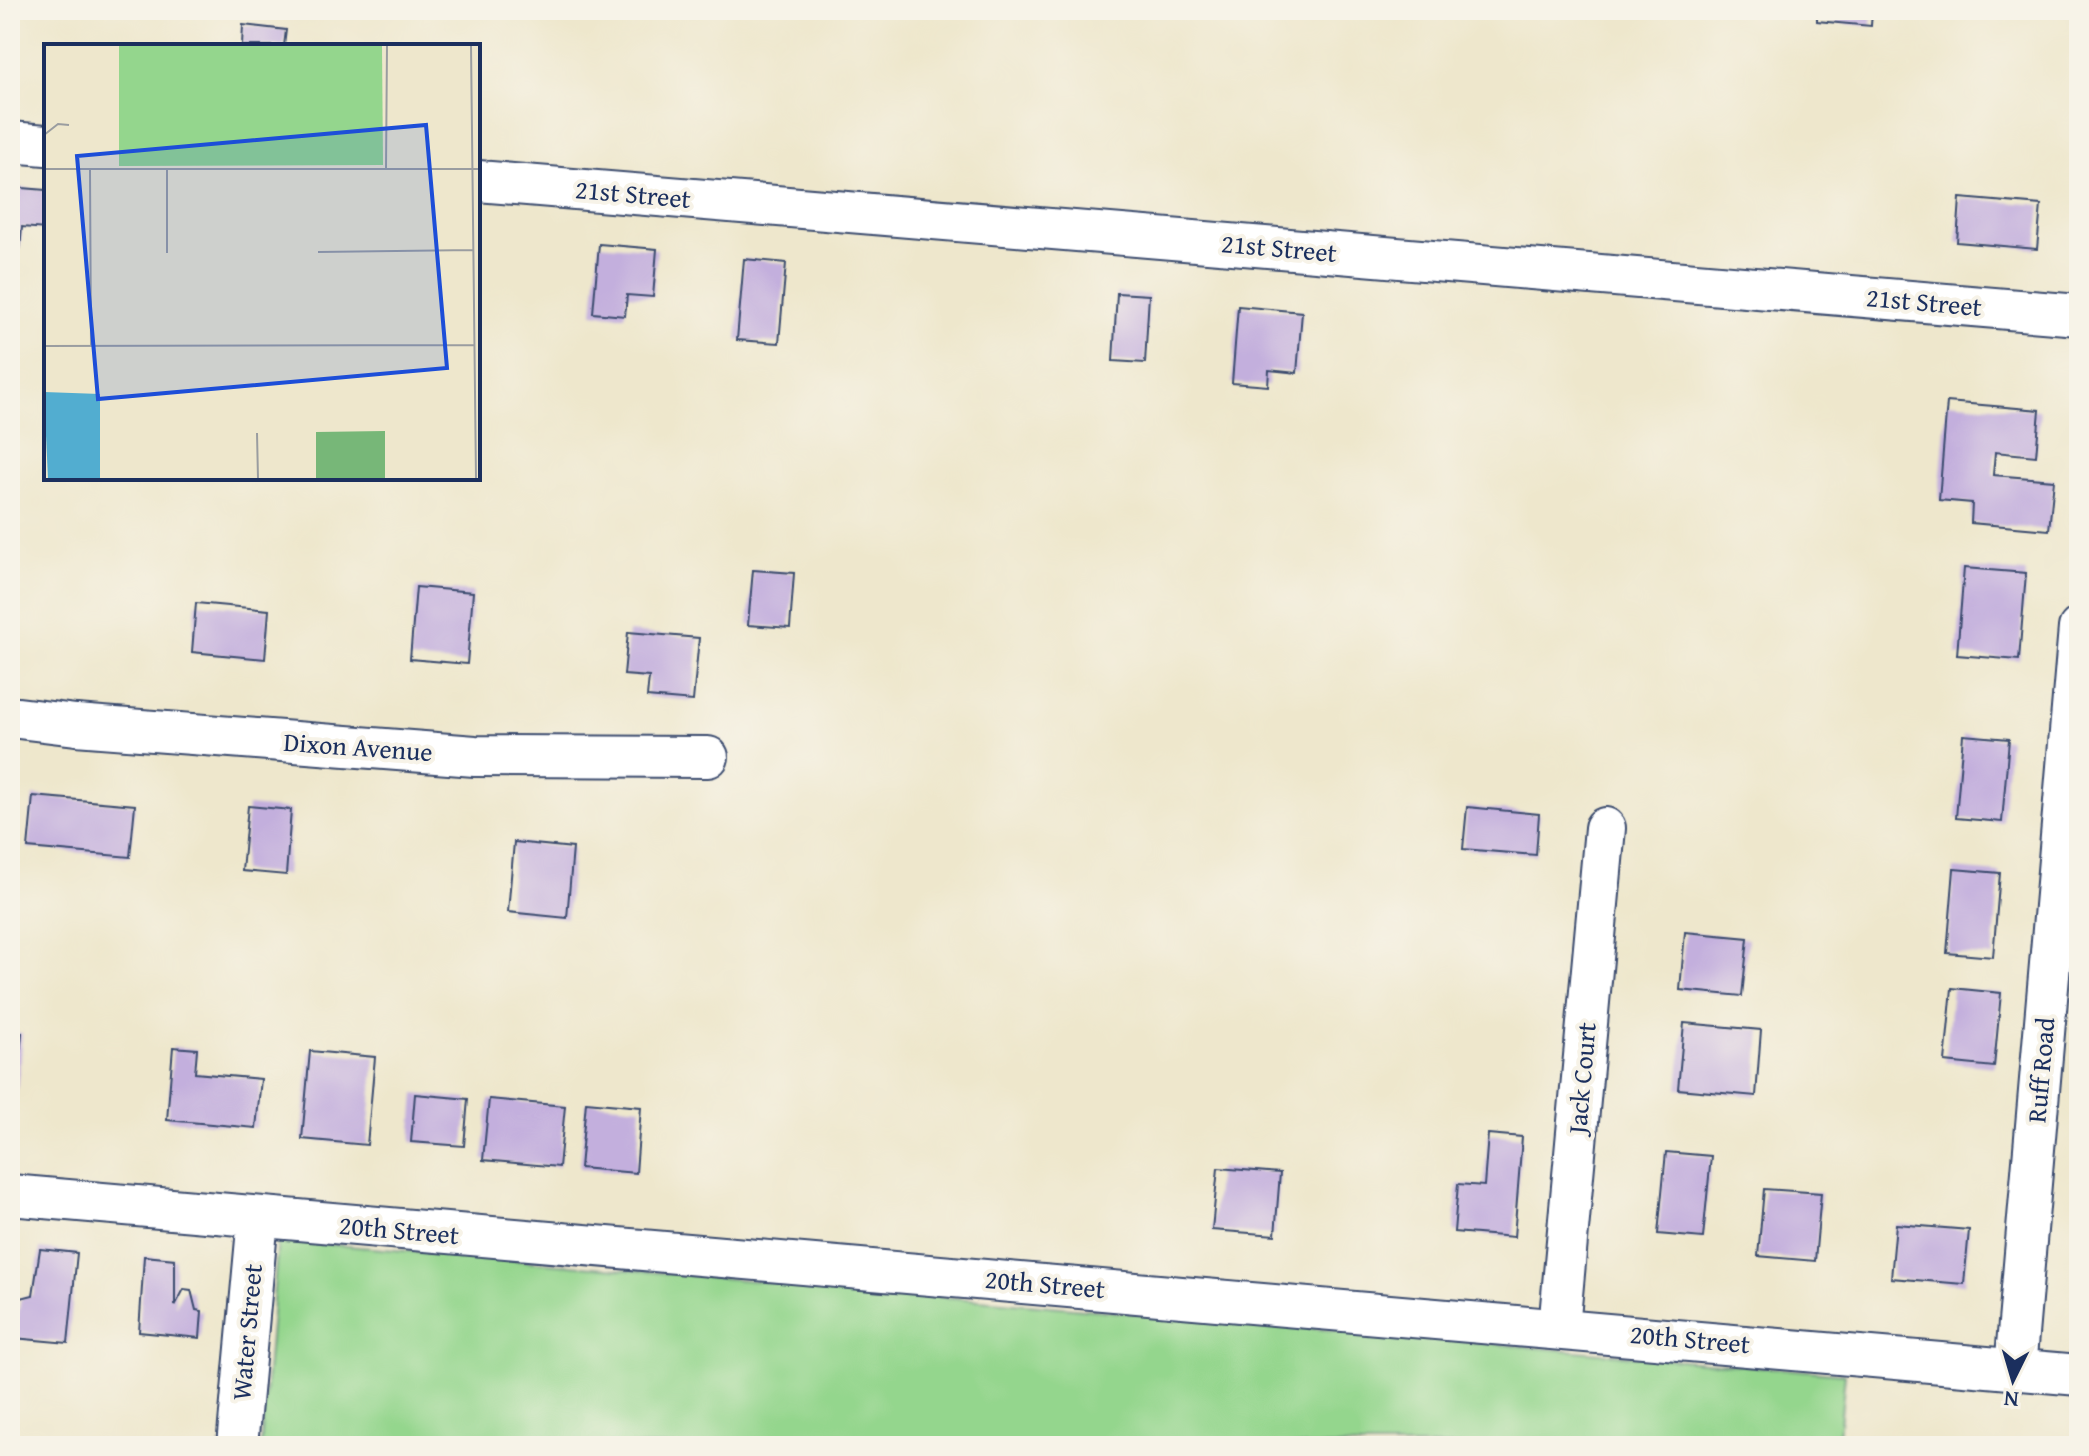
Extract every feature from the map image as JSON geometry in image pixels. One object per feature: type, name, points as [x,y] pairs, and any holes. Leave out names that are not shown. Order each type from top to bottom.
[{"type":"street","points":[[10,142],[44,145]]},
{"type":"street","name":"21st Street","points":[[480,181],[2079,315]]},
{"type":"street","name":"Ruff Road","points":[[2015,1369],[2079,628]]},
{"type":"street","name":"Dixon Avenue","points":[[10,717],[76,725],[475,756],[708,757]]},
{"type":"street","name":"Jack Court","points":[[1559,1328],[1605,828]]},
{"type":"street","name":"20th Street","points":[[10,1195],[2079,1375]]},
{"type":"street","name":"Water Street","points":[[237,1446],[258,1218]]},
{"type":"green space","points":[[278,1240],[1845,1374],[1838,1446],[261,1446]]},
{"type":"building","points":[[1817,10],[1872,10],[1871,26],[1817,21]]},
{"type":"building","points":[[243,25],[286,30],[284,44],[242,44]]},
{"type":"building","points":[[10,187],[44,190],[44,229],[22,227],[20,250],[10,249]]},
{"type":"building","points":[[1960,198],[2041,205],[2037,249],[1957,242]]},
{"type":"building","points":[[599,244],[657,249],[653,297],[627,295],[625,316],[593,313]]},
{"type":"building","points":[[744,259],[786,263],[779,343],[737,340]]},
{"type":"building","points":[[1117,293],[1149,295],[1145,363],[1113,361]]},
{"type":"building","points":[[1238,306],[1302,312],[1297,373],[1269,370],[1268,386],[1232,383]]},
{"type":"building","points":[[1947,402],[2040,410],[2036,456],[1995,452],[1993,475],[2054,480],[2049,530],[1971,523],[1972,503],[1939,500]]},
{"type":"building","points":[[1964,568],[2026,573],[2019,660],[1957,655]]},
{"type":"building","points":[[753,570],[794,573],[790,628],[748,625]]},
{"type":"building","points":[[416,587],[473,592],[467,664],[410,659]]},
{"type":"building","points":[[196,603],[269,610],[265,659],[192,652]]},
{"type":"building","points":[[628,632],[699,638],[693,701],[647,697],[649,677],[624,675]]},
{"type":"building","points":[[1963,735],[2009,739],[2002,822],[1956,818]]},
{"type":"building","points":[[33,796],[135,805],[130,857],[28,848]]},
{"type":"building","points":[[248,806],[291,810],[286,875],[242,871]]},
{"type":"building","points":[[1467,807],[1539,814],[1536,855],[1463,849]]},
{"type":"building","points":[[514,842],[573,848],[567,918],[508,912]]},
{"type":"building","points":[[1954,869],[2000,873],[1993,957],[1947,953]]},
{"type":"building","points":[[1685,932],[1748,938],[1742,996],[1680,990]]},
{"type":"building","points":[[1952,988],[2001,993],[1994,1067],[1945,1062]]},
{"type":"building","points":[[1684,1023],[1761,1030],[1756,1096],[1678,1089]]},
{"type":"building","points":[[10,1032],[22,1033],[16,1102],[10,1101]]},
{"type":"building","points":[[173,1047],[197,1049],[195,1073],[261,1079],[256,1128],[167,1120]]},
{"type":"building","points":[[310,1051],[375,1057],[367,1145],[302,1139]]},
{"type":"building","points":[[415,1094],[468,1099],[464,1146],[411,1142]]},
{"type":"building","points":[[489,1099],[565,1106],[559,1167],[483,1160]]},
{"type":"building","points":[[586,1102],[641,1107],[636,1173],[580,1168]]},
{"type":"building","points":[[1488,1134],[1522,1137],[1514,1237],[1454,1232],[1458,1184],[1484,1186]]},
{"type":"building","points":[[1666,1152],[1711,1156],[1703,1238],[1658,1234]]},
{"type":"building","points":[[1218,1168],[1280,1173],[1275,1235],[1212,1230]]},
{"type":"building","points":[[1764,1189],[1821,1193],[1815,1261],[1758,1256]]},
{"type":"building","points":[[1896,1224],[1969,1230],[1964,1284],[1891,1278]]},
{"type":"building","points":[[40,1249],[77,1253],[68,1343],[14,1338],[21,1298],[33,1295]]},
{"type":"building","points":[[144,1256],[175,1259],[175,1306],[184,1289],[191,1290],[196,1310],[202,1311],[200,1338],[139,1332]]}]
